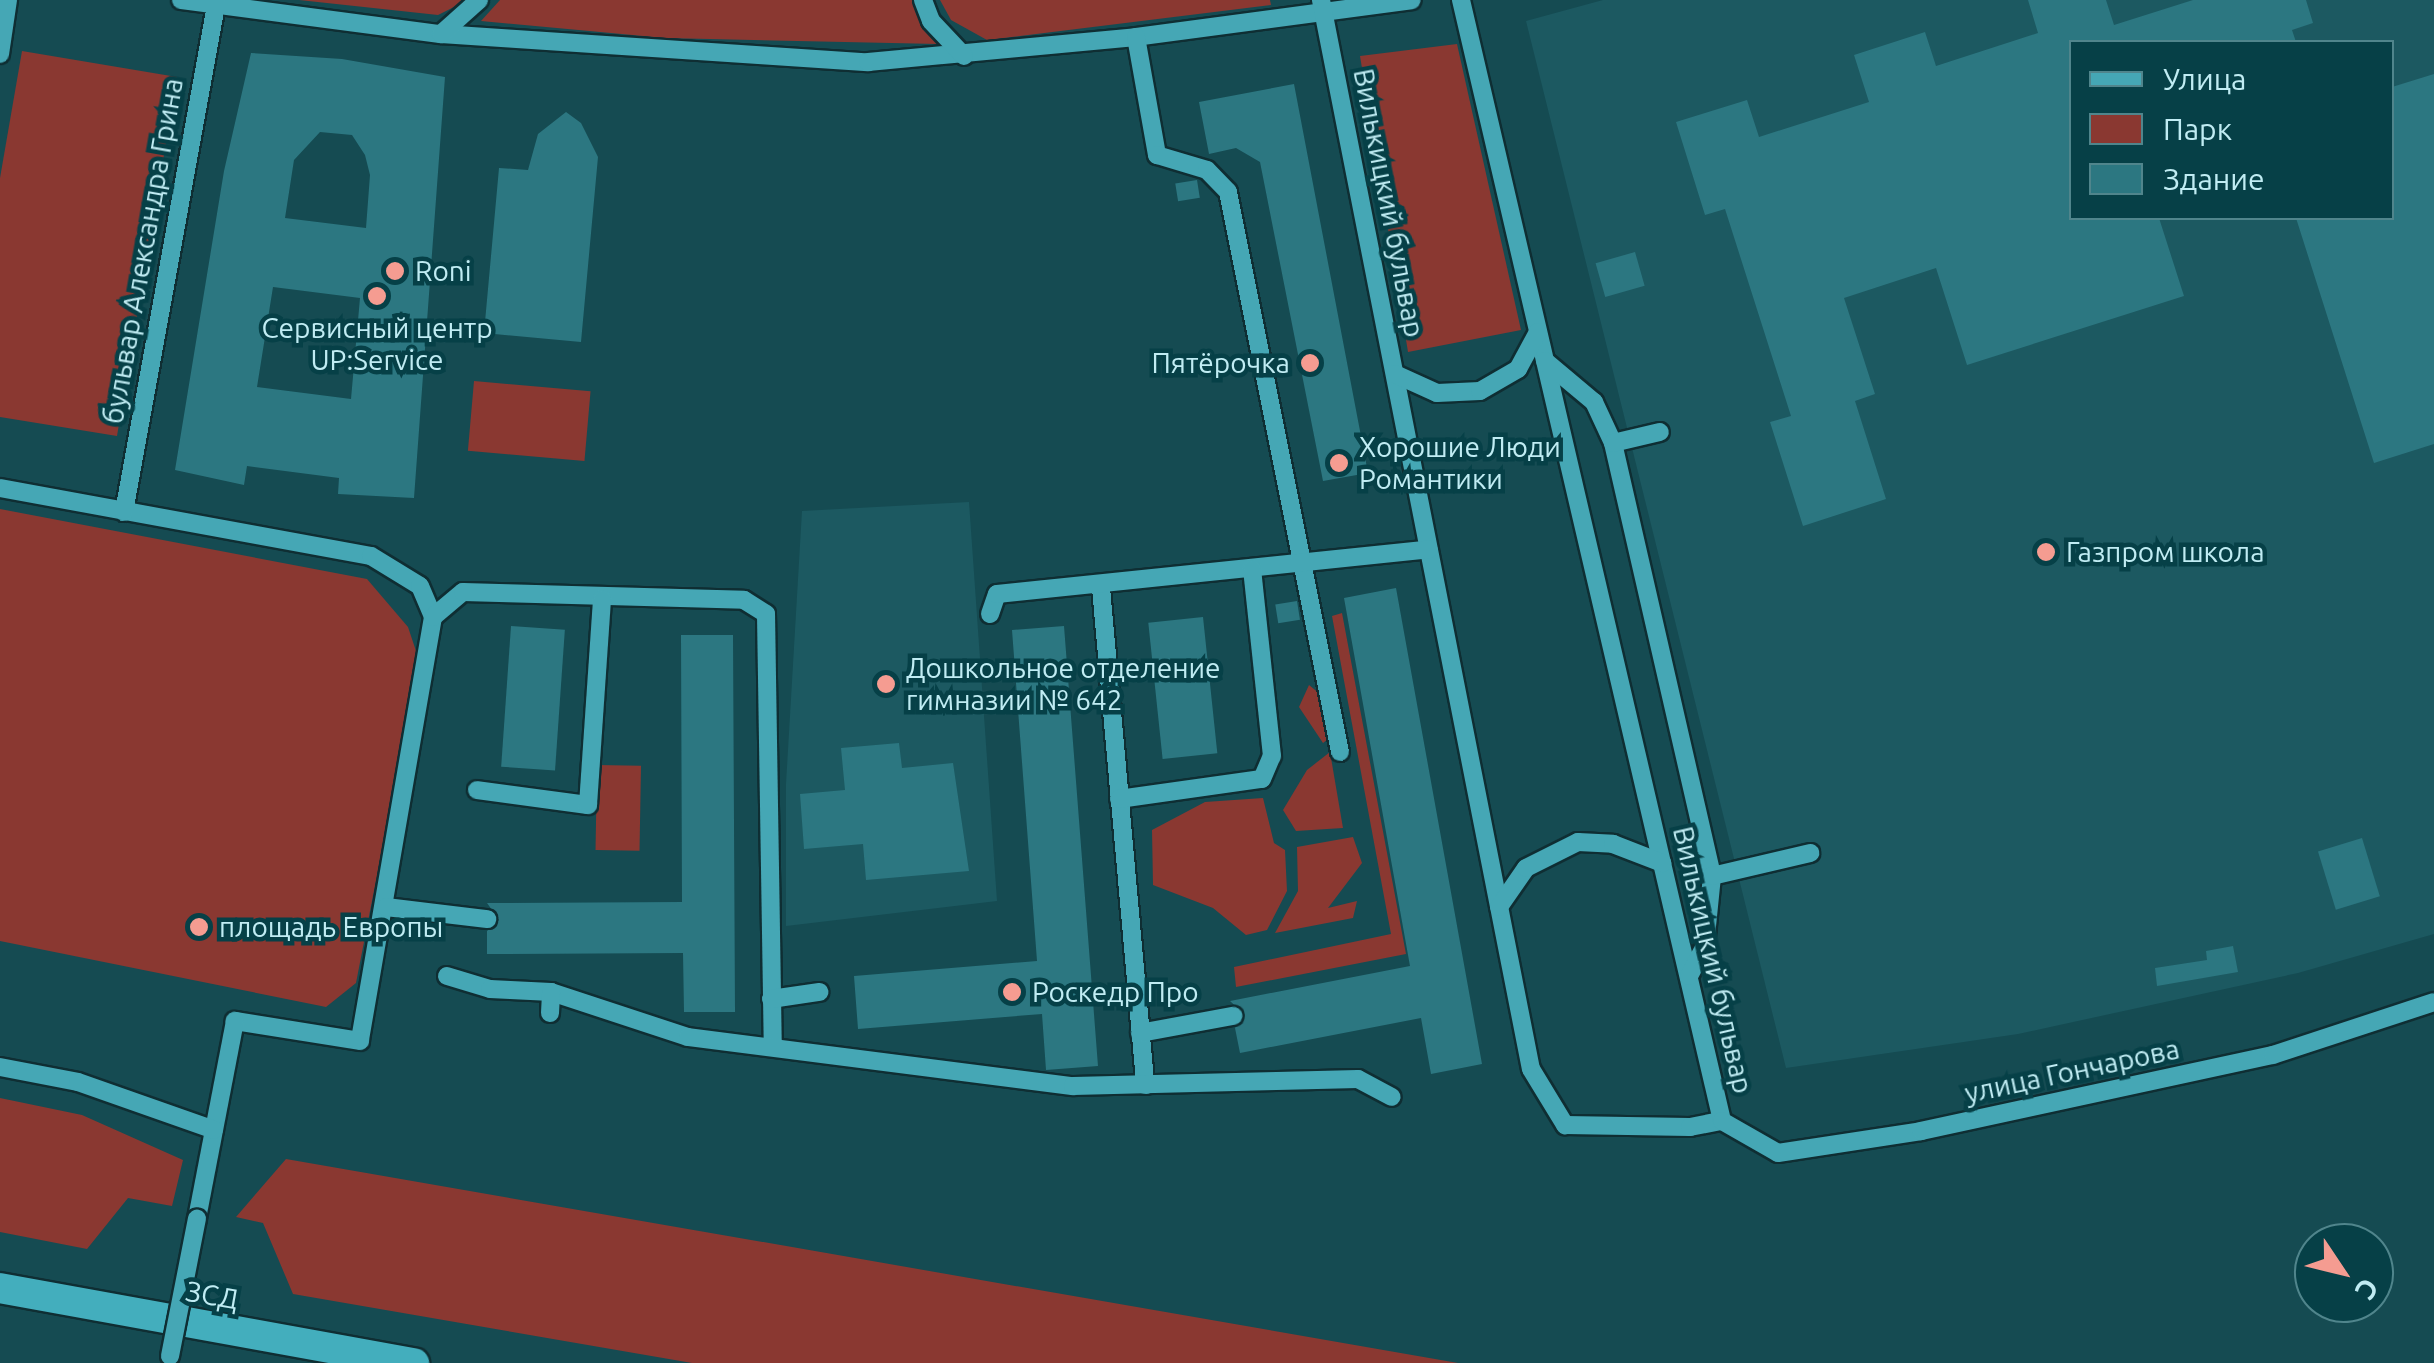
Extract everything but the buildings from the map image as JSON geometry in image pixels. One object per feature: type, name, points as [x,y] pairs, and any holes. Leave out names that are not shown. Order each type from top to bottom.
[{"type":"highway","name":"ЗСД","points":[[0,1288],[414,1363]]},
{"type":"street","points":[[0,54],[8,0]]},
{"type":"street","points":[[181,0],[441,34],[776,61],[964,56],[1136,37],[1322,6],[1412,0]]},
{"type":"street","points":[[441,34],[480,0]]},
{"type":"street","points":[[922,0],[931,21],[964,56]]},
{"type":"street","name":"Вилькицкий бульвар","points":[[1322,6],[1531,1068],[1564,1125],[1690,1128],[1722,1121],[1461,0]]},
{"type":"street","name":"бульвар Александра Грина","points":[[124,512],[217,3]]},
{"type":"street","points":[[1136,37],[1158,155],[1207,170],[1228,192],[1306,562],[1340,752]]},
{"type":"street","points":[[1394,374],[1437,393],[1480,391],[1518,369],[1538,332]]},
{"type":"street","points":[[1545,360],[1594,402],[1613,443],[1712,876],[1705,946],[1689,976]]},
{"type":"street","points":[[1613,443],[1660,432]]},
{"type":"street","points":[[0,488],[371,556],[420,586],[433,617],[360,1041],[235,1021],[169,1359]]},
{"type":"street","points":[[990,614],[997,594],[1101,588],[1429,549]]},
{"type":"street","points":[[1119,799],[1262,779],[1272,756],[1252,569]]},
{"type":"street","points":[[1101,588],[1145,1084]]},
{"type":"street","points":[[433,617],[463,592],[602,599],[744,600],[766,614],[774,1044]]},
{"type":"street","points":[[477,790],[588,805],[602,599]]},
{"type":"street","points":[[1500,907],[1526,868],[1578,842],[1613,844],[1662,863]]},
{"type":"street","points":[[1712,876],[1810,853]]},
{"type":"street","points":[[386,907],[487,920]]},
{"type":"street","points":[[446,976],[490,989],[552,992],[688,1037],[774,1044],[1073,1086],[1358,1079],[1392,1097]]},
{"type":"street","points":[[550,1013],[552,992]]},
{"type":"street","points":[[771,998],[819,992]]},
{"type":"street","name":"улица Гончарова","points":[[1722,1121],[1778,1153],[1921,1130],[2273,1055],[2434,1002]]},
{"type":"street","points":[[1140,1033],[1232,1016]]},
{"type":"street","points":[[0,1067],[78,1082],[214,1130]]},
{"type":"shaded area","name":"Газпром школа","points":[[1603,0],[2434,0],[2434,934],[2298,973],[2018,1034],[1786,1068],[1526,21]]},
{"type":"shaded area","name":"Дошкольное отделение гимназии № 642","points":[[969,502],[997,901],[786,926],[786,784],[802,511]]},
{"type":"green space","points":[[299,0],[468,0],[438,15]]},
{"type":"green space","points":[[500,0],[913,0],[938,44],[665,38],[481,21]]},
{"type":"green space","points":[[940,0],[1270,0],[1271,5],[987,40],[951,20]]},
{"type":"green space","points":[[1457,44],[1521,330],[1408,352],[1360,56]]},
{"type":"green space","points":[[22,51],[177,77],[117,436],[0,417],[0,178]]},
{"type":"green space","points":[[474,381],[591,391],[584,461],[468,451]]},
{"type":"green space","name":"площадь Европы","points":[[0,509],[367,579],[408,627],[419,660],[356,983],[326,1007],[0,941]]},
{"type":"green space","points":[[1342,613],[1406,954],[1236,987],[1234,967],[1391,934],[1332,616]]},
{"type":"green space","points":[[1309,685],[1320,694],[1328,739],[1323,743],[1299,707]]},
{"type":"green space","points":[[1330,752],[1343,828],[1296,831],[1283,810],[1307,770]]},
{"type":"green space","points":[[597,765],[641,766],[640,851],[596,850]]},
{"type":"green space","points":[[1263,798],[1274,843],[1285,850],[1287,891],[1267,930],[1246,935],[1213,908],[1153,885],[1152,830],[1205,802]]},
{"type":"green space","points":[[1353,837],[1362,863],[1328,908],[1357,901],[1353,918],[1275,933],[1298,891],[1297,847]]},
{"type":"green space","points":[[0,1098],[82,1115],[183,1160],[172,1206],[128,1198],[87,1249],[0,1232]]},
{"type":"green space","points":[[286,1159],[1458,1363],[692,1363],[293,1294],[263,1223],[236,1217]]},
{"type":"place","name":"Roni","points":[[395,271]]},
{"type":"place","name":"Сервисный центр UP:Service","points":[[377,296]]},
{"type":"place","name":"Пятёрочка","points":[[1310,363]]},
{"type":"place","name":"Хорошие Люди Романтики","points":[[1339,463]]},
{"type":"place","name":"Газпром школа","points":[[2046,552]]},
{"type":"place","name":"Дошкольное отделение гимназии № 642","points":[[886,684]]},
{"type":"place","name":"площадь Европы","points":[[199,927]]},
{"type":"place","name":"Роскедр Про","points":[[1012,992]]}]
